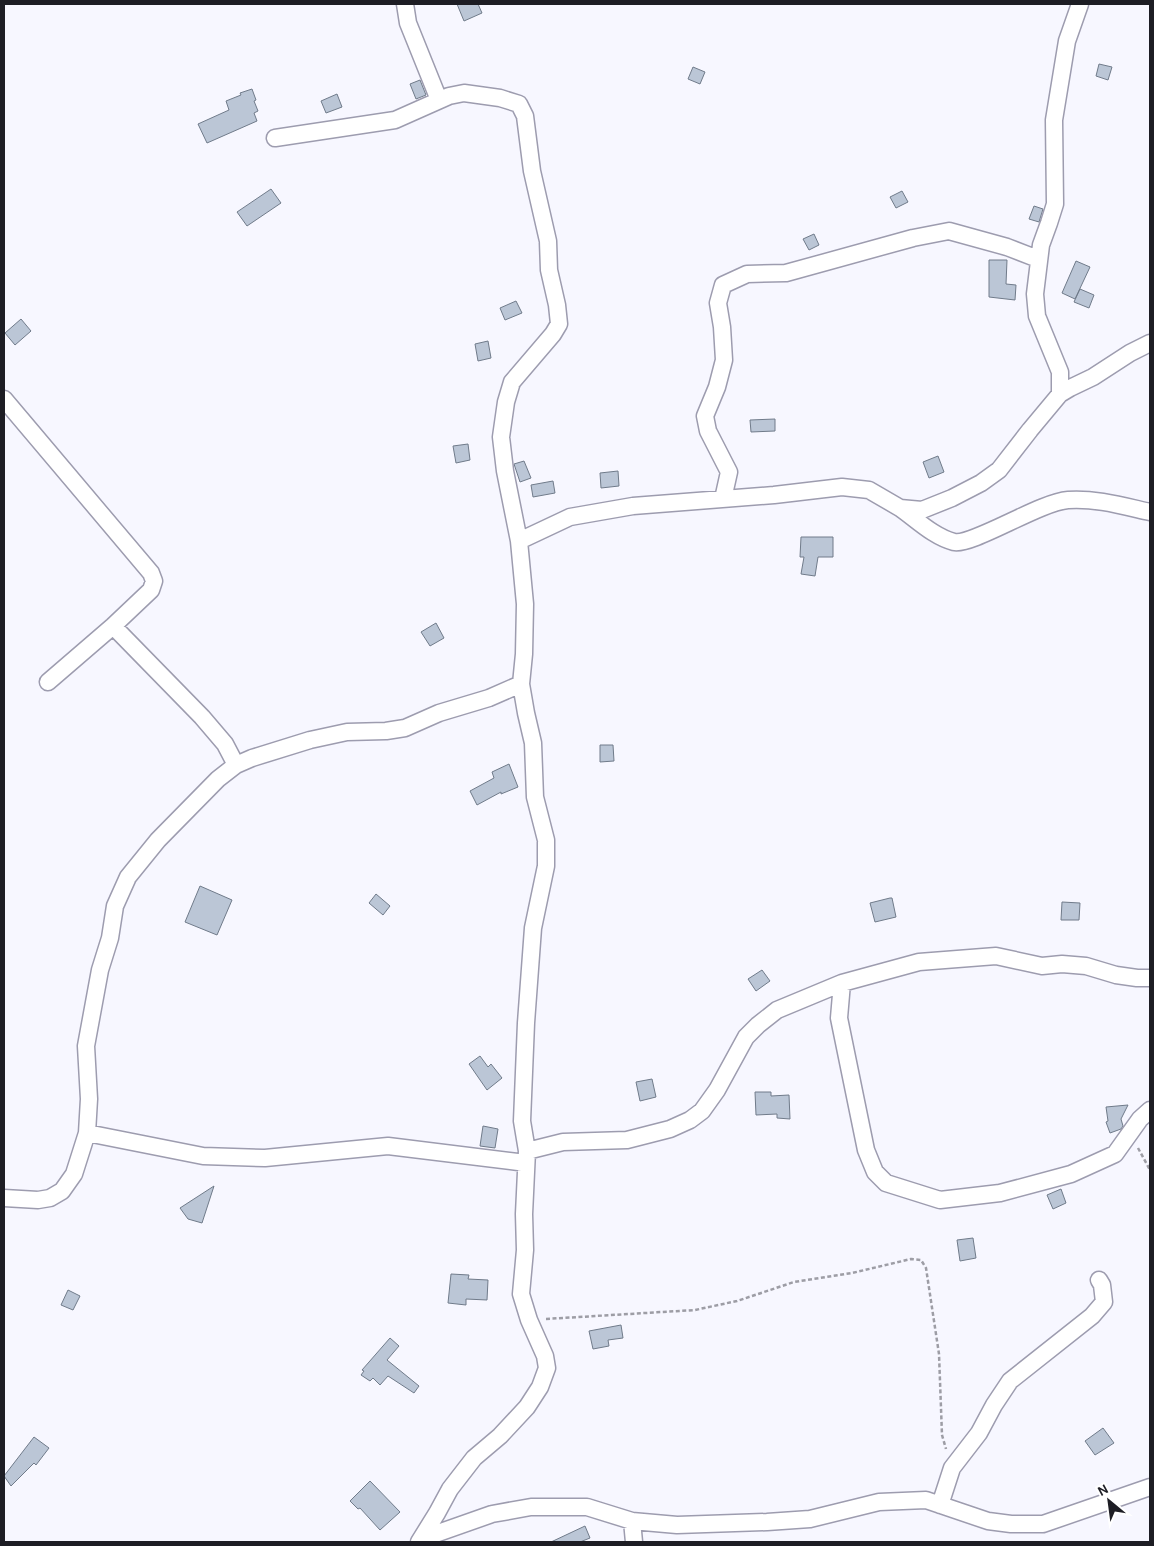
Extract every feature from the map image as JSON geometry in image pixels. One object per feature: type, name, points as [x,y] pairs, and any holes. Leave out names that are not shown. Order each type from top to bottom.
[{"type":"street","points":[[405,4],[408,23],[428,77],[439,100]]},
{"type":"street","points":[[1060,394],[1060,372],[1037,316],[1035,294],[1040,245],[1055,204],[1054,120],[1066,41],[1080,4]]},
{"type":"street","points":[[275,138],[395,120],[449,96],[464,93],[500,98],[519,104],[526,116],[532,171],[548,241],[549,270],[558,305],[559,324],[554,334],[512,382],[506,402],[500,436],[519,541],[525,604],[521,684],[533,743],[535,796],[546,840],[546,866],[533,928],[526,1023],[522,1121],[526,1157],[525,1250],[522,1294],[529,1320],[545,1356],[547,1368],[540,1387],[526,1407],[500,1436],[474,1458],[450,1489],[420,1541]]},
{"type":"street","points":[[722,499],[729,472],[708,430],[705,416],[717,386],[724,360],[718,303],[723,285],[747,274],[786,273],[913,238],[949,231],[1007,247],[1038,259]]},
{"type":"street","points":[[900,508],[922,510],[952,498],[981,483],[999,470],[1060,394],[1093,377],[1130,352],[1150,343]]},
{"type":"street","points":[[4,399],[151,573],[154,581],[151,590],[113,626],[48,682]]},
{"type":"street","points":[[519,541],[570,517],[633,506],[774,495],[842,487],[869,490],[900,508],[941,537],[957,543],[981,535],[1024,514],[1066,500],[1095,501],[1150,512]]},
{"type":"street","points":[[113,626],[202,717],[225,744],[236,765]]},
{"type":"street","points":[[4,1198],[38,1200],[50,1198],[62,1190],[74,1174],[87,1134],[89,1099],[86,1046],[100,970],[110,938],[115,906],[128,877],[158,840],[218,779],[236,765],[252,758],[310,740],[347,732],[386,731],[405,728],[439,713],[489,698],[521,684]]},
{"type":"street","points":[[87,1134],[203,1156],[265,1158],[388,1146],[526,1157],[563,1142],[627,1140],[670,1129],[690,1120],[702,1111],[717,1090],[746,1038],[758,1024],[777,1010],[842,983],[919,962],[996,956],[1042,966],[1062,964],[1086,966],[1116,975],[1150,978]]},
{"type":"street","points":[[842,983],[839,1018],[866,1150],[875,1172],[886,1183],[940,1200],[1000,1193],[1071,1174],[1115,1154],[1140,1119],[1150,1110]]},
{"type":"street","points":[[940,1505],[952,1468],[979,1433],[1010,1381],[1092,1316],[1104,1302],[1102,1285],[1099,1280]]},
{"type":"street","points":[[420,1541],[492,1514],[531,1507],[587,1507],[632,1521],[677,1525],[810,1519],[879,1502],[926,1500],[988,1522],[1043,1524],[1150,1487]]},
{"type":"street","points":[[632,1521],[634,1542]]},
{"type":"path","points":[[1128,1135],[1134,1140],[1150,1170]]},
{"type":"path","points":[[529,1320],[694,1310],[737,1301],[794,1282],[852,1273],[911,1259],[921,1260],[926,1268],[939,1354],[942,1435],[952,1468]]},
{"type":"building","points":[[457,4],[478,4],[482,13],[464,21]]},
{"type":"building","points":[[1099,64],[1112,67],[1108,80],[1096,76]]},
{"type":"building","points":[[693,67],[705,72],[700,84],[688,79]]},
{"type":"building","points":[[420,80],[426,95],[416,99],[410,84]]},
{"type":"building","points":[[252,89],[258,111],[254,113],[257,121],[207,143],[198,124],[229,110],[226,101]]},
{"type":"building","points":[[337,94],[342,107],[326,113],[321,101]]},
{"type":"building","points":[[271,189],[281,203],[247,226],[237,212]]},
{"type":"building","points":[[902,191],[908,202],[896,208],[890,197]]},
{"type":"building","points":[[1034,206],[1043,209],[1039,222],[1029,219]]},
{"type":"building","points":[[814,234],[819,245],[809,250],[803,239]]},
{"type":"building","points":[[989,260],[1007,260],[1006,284],[1016,285],[1015,300],[989,297]]},
{"type":"building","points":[[1076,261],[1090,267],[1075,299],[1062,293]]},
{"type":"building","points":[[1080,289],[1094,295],[1089,308],[1074,302]]},
{"type":"building","points":[[516,301],[522,313],[505,320],[500,308]]},
{"type":"building","points":[[21,319],[31,331],[15,345],[5,333]]},
{"type":"building","points":[[488,341],[491,358],[478,361],[475,344]]},
{"type":"building","points":[[775,419],[775,431],[751,432],[750,420]]},
{"type":"building","points":[[468,444],[470,460],[456,463],[453,446]]},
{"type":"building","points":[[938,456],[944,472],[929,478],[923,462]]},
{"type":"building","points":[[524,461],[531,478],[520,482],[514,464]]},
{"type":"building","points":[[618,471],[619,486],[601,488],[600,473]]},
{"type":"building","points":[[553,481],[555,493],[533,497],[531,485]]},
{"type":"building","points":[[801,537],[833,537],[833,557],[818,557],[815,576],[801,574],[804,557],[800,557]]},
{"type":"building","points":[[436,623],[444,638],[430,646],[421,632]]},
{"type":"building","points":[[600,745],[613,745],[614,761],[600,762]]},
{"type":"building","points":[[509,764],[518,787],[501,794],[501,792],[477,805],[470,791],[494,778],[492,772]]},
{"type":"building","points":[[200,886],[232,900],[217,935],[185,922]]},
{"type":"building","points":[[376,894],[390,906],[383,915],[369,903]]},
{"type":"building","points":[[892,898],[896,917],[875,922],[870,903]]},
{"type":"building","points":[[1062,902],[1080,903],[1079,920],[1061,920]]},
{"type":"building","points":[[762,970],[770,981],[756,991],[748,979]]},
{"type":"building","points":[[480,1056],[488,1067],[491,1064],[502,1078],[487,1090],[469,1064]]},
{"type":"building","points":[[652,1079],[656,1097],[640,1101],[636,1082]]},
{"type":"building","points":[[755,1092],[771,1092],[771,1096],[789,1095],[790,1119],[777,1118],[777,1114],[756,1115]]},
{"type":"building","points":[[1128,1105],[1121,1119],[1123,1126],[1121,1129],[1110,1133],[1106,1122],[1108,1121],[1106,1107]]},
{"type":"building","points":[[483,1126],[498,1129],[495,1148],[480,1146]]},
{"type":"building","points":[[214,1186],[202,1223],[188,1219],[180,1208]]},
{"type":"building","points":[[1061,1189],[1066,1203],[1053,1209],[1047,1195]]},
{"type":"building","points":[[973,1238],[976,1258],[960,1261],[957,1240]]},
{"type":"building","points":[[451,1274],[469,1275],[468,1279],[488,1280],[487,1300],[466,1299],[466,1305],[448,1303]]},
{"type":"building","points":[[68,1290],[80,1296],[73,1310],[61,1305]]},
{"type":"building","points":[[621,1325],[623,1338],[608,1340],[609,1346],[593,1349],[589,1331]]},
{"type":"building","points":[[390,1338],[399,1346],[387,1360],[419,1386],[414,1393],[388,1376],[380,1385],[373,1378],[370,1381],[361,1375],[364,1371],[362,1370]]},
{"type":"building","points":[[1103,1428],[1114,1443],[1095,1455],[1085,1441]]},
{"type":"building","points":[[34,1437],[49,1448],[36,1465],[34,1463],[11,1486],[4,1476]]},
{"type":"building","points":[[370,1481],[400,1512],[380,1530],[360,1508],[358,1509],[350,1501]]},
{"type":"building","points":[[585,1526],[590,1538],[580,1542],[551,1542]]}]
